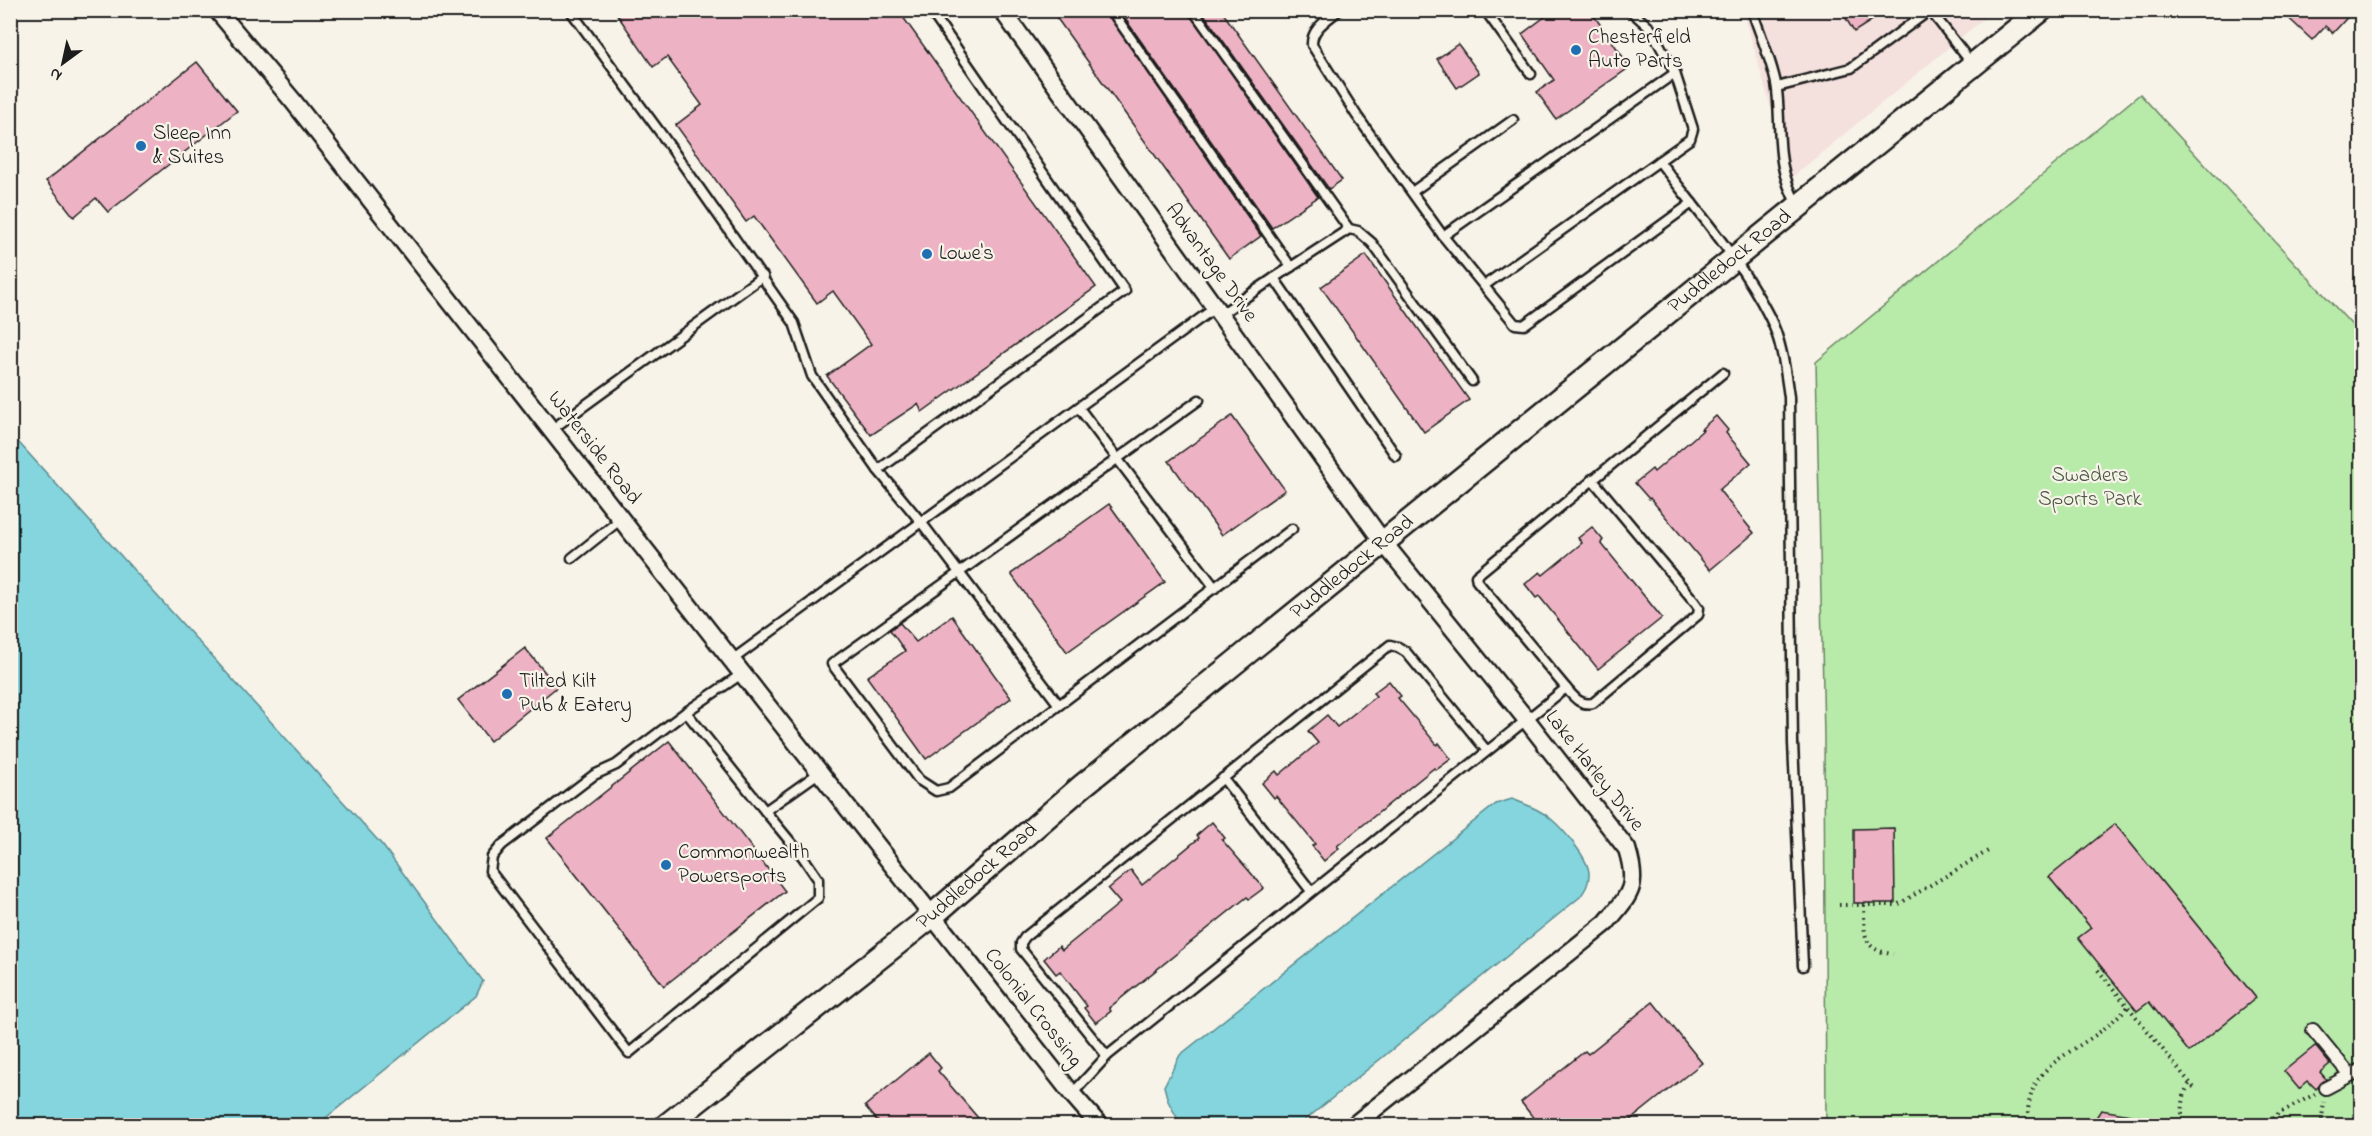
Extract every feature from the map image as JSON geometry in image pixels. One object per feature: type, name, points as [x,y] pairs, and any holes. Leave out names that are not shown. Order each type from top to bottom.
[{"type":"main road","name":"Puddledock Road","points":[[666,1125],[933,915],[1081,787],[2041,10]]},
{"type":"street","name":"Waterside Road","points":[[217,10],[293,101],[933,915]]},
{"type":"street","name":"Advantage Drive","points":[[1002,10],[1383,542]]},
{"type":"street","name":"Lake Harley Drive","points":[[1353,1125],[1606,923],[1629,896],[1634,871],[1627,849],[1526,719],[1383,542]]},
{"type":"street","name":"Colonial Crossing","points":[[933,915],[1072,1094],[1100,1125]]},
{"type":"street","points":[[2313,1029],[2356,1072],[2326,1088]]},
{"type":"lane","points":[[570,10],[763,276],[794,323],[812,376],[878,470],[921,522],[1059,705]]},
{"type":"lane","points":[[878,470],[1125,291],[930,10]]},
{"type":"lane","points":[[1111,10],[1291,267]]},
{"type":"lane","points":[[1193,10],[1349,229],[1358,231],[1371,243],[1472,381]]},
{"type":"lane","points":[[1339,10],[1317,28],[1311,37],[1312,45],[1357,116],[1443,236],[1515,324],[1524,325],[1692,203]]},
{"type":"lane","points":[[1485,10],[1531,74]]},
{"type":"lane","points":[[1485,285],[1690,139],[1693,129],[1675,73],[1651,29],[1630,10]]},
{"type":"lane","points":[[1752,10],[1777,87],[1781,165],[1798,207]]},
{"type":"lane","points":[[1777,87],[1851,68],[1930,10],[1973,66]]},
{"type":"lane","points":[[1443,236],[1675,73]]},
{"type":"lane","points":[[1412,192],[1513,120]]},
{"type":"lane","points":[[1659,161],[1734,259],[1770,317],[1783,356],[1789,397],[1793,743],[1803,966]]},
{"type":"lane","points":[[686,712],[803,857],[818,879],[818,898],[629,1053],[490,871],[492,857],[502,845],[594,775],[616,765],[686,712],[737,667],[921,522],[1218,311],[1274,279],[1349,229]]},
{"type":"lane","points":[[551,430],[763,276]]},
{"type":"lane","points":[[1274,279],[1396,456]]},
{"type":"lane","points":[[1593,479],[1699,608],[1698,615],[1593,703],[1586,704],[1578,701],[1566,688],[1477,581],[1476,576],[1593,479],[1723,373]]},
{"type":"lane","points":[[1199,399],[832,664],[919,780],[936,791],[949,788],[1292,528]]},
{"type":"lane","points":[[1079,408],[1215,588]]},
{"type":"lane","points":[[572,558],[621,519]]},
{"type":"lane","points":[[1107,1056],[1021,949],[1021,943],[1223,778],[1390,645],[1406,652],[1487,751]]},
{"type":"lane","points":[[1072,1094],[1107,1056],[1566,688]]},
{"type":"lane","points":[[765,811],[821,772]]},
{"type":"lane","points":[[1223,778],[1311,891]]},
{"type":"path","points":[[1839,905],[1897,905],[1988,851]]},
{"type":"path","points":[[1864,905],[1865,938],[1869,945],[1878,952],[1893,954]]},
{"type":"path","points":[[2098,970],[2195,1089]]},
{"type":"path","points":[[2028,1125],[2027,1107],[2035,1085],[2043,1073],[2059,1058],[2093,1037],[2128,1007]]},
{"type":"path","points":[[2179,1125],[2182,1117],[2182,1097],[2190,1083]]},
{"type":"path","points":[[2263,1125],[2278,1114],[2326,1088]]},
{"type":"path","points":[[2321,1125],[2326,1088]]},
{"type":"shaded area","points":[[1743,10],[1993,11],[1791,178]]},
{"type":"green space","name":"Swaders Sports Park","points":[[2140,94],[2361,335],[2361,1125],[1826,1125],[1824,737],[1816,362]]},
{"type":"water","points":[[11,434],[383,846],[483,981],[476,996],[317,1125],[11,1125]]},
{"type":"water","points":[[1512,799],[1537,809],[1550,818],[1568,836],[1580,853],[1589,875],[1580,897],[1299,1125],[1181,1125],[1168,1101],[1164,1086],[1180,1055],[1496,804]]},
{"type":"building","name":"Lowe's","points":[[614,10],[898,10],[1096,287],[922,412],[918,404],[871,435],[827,376],[871,344],[833,291],[817,303],[754,216],[746,222],[676,125],[702,105],[667,57],[653,67]]},
{"type":"building","points":[[1051,10],[1105,10],[1261,236],[1229,259]]},
{"type":"building","points":[[1119,10],[1187,10],[1318,197],[1272,228]]},
{"type":"building","points":[[1201,10],[1221,10],[1342,180],[1329,189]]},
{"type":"building","name":"Chesterfield Auto Parts","points":[[1554,10],[1590,10],[1630,67],[1556,119],[1537,92],[1554,80],[1522,34]]},
{"type":"building","points":[[1841,10],[1888,10],[1854,32]]},
{"type":"building","points":[[2280,10],[2354,10],[2333,33],[2325,26],[2312,40]]},
{"type":"building","points":[[1458,44],[1479,73],[1457,88],[1437,59]]},
{"type":"building","name":"Sleep Inn & Suites","points":[[197,62],[237,111],[108,212],[96,198],[74,217],[46,181]]},
{"type":"building","points":[[1366,255],[1469,400],[1424,432],[1321,287]]},
{"type":"building","points":[[1232,416],[1285,490],[1222,535],[1169,461]]},
{"type":"building","points":[[1716,416],[1728,430],[1726,433],[1751,463],[1719,490],[1754,533],[1710,570],[1635,483],[1652,469],[1654,472]]},
{"type":"building","points":[[1109,504],[1165,582],[1067,652],[1011,574]]},
{"type":"building","points":[[1592,527],[1603,540],[1601,543],[1662,618],[1598,669],[1539,596],[1536,598],[1525,584],[1540,572],[1543,575],[1582,543],[1578,538]]},
{"type":"building","points":[[952,616],[1011,698],[926,759],[867,677],[905,651],[890,630],[900,623],[916,642]]},
{"type":"building","name":"Tilted Kilt Pub & Eatery","points":[[525,648],[557,687],[490,741],[458,700]]},
{"type":"building","points":[[1389,681],[1401,696],[1398,698],[1451,759],[1436,770],[1434,768],[1337,846],[1339,848],[1324,861],[1312,846],[1315,844],[1276,796],[1274,798],[1262,783],[1276,771],[1279,775],[1318,743],[1308,731],[1327,715],[1337,727],[1376,696],[1373,693]]},
{"type":"building","name":"Commonwealth Powersports","points":[[669,741],[785,891],[664,986],[547,838]]},
{"type":"building","points":[[1212,822],[1225,838],[1222,840],[1264,888],[1249,899],[1247,897],[1109,1008],[1111,1011],[1096,1023],[1084,1008],[1087,1006],[1060,971],[1056,974],[1044,959],[1059,946],[1062,950],[1120,903],[1108,889],[1131,870],[1142,885],[1199,838],[1197,835]]},
{"type":"building","points":[[2115,824],[2256,998],[2189,1052],[2149,1002],[2137,1011],[2078,938],[2091,928],[2049,877]]},
{"type":"building","points":[[1894,828],[1895,903],[1854,903],[1854,829]]},
{"type":"building","points":[[1653,1002],[1702,1063],[1624,1125],[1539,1125],[1521,1102],[1585,1051],[1588,1054]]},
{"type":"building","points":[[2315,1046],[2330,1064],[2320,1072],[2326,1079],[2316,1089],[2308,1081],[2299,1089],[2284,1071]]},
{"type":"building","points":[[929,1053],[941,1068],[938,1071],[978,1118],[969,1125],[881,1125],[865,1106]]},
{"type":"building","points":[[2101,1110],[2143,1117],[2142,1125],[2091,1125]]},
{"type":"place","name":"Chesterfield Auto Parts","points":[[1576,50]]},
{"type":"place","name":"Sleep Inn & Suites","points":[[141,146]]},
{"type":"place","name":"Lowe's","points":[[927,254]]},
{"type":"place","name":"Tilted Kilt Pub & Eatery","points":[[507,694]]},
{"type":"place","name":"Commonwealth Powersports","points":[[666,865]]}]
